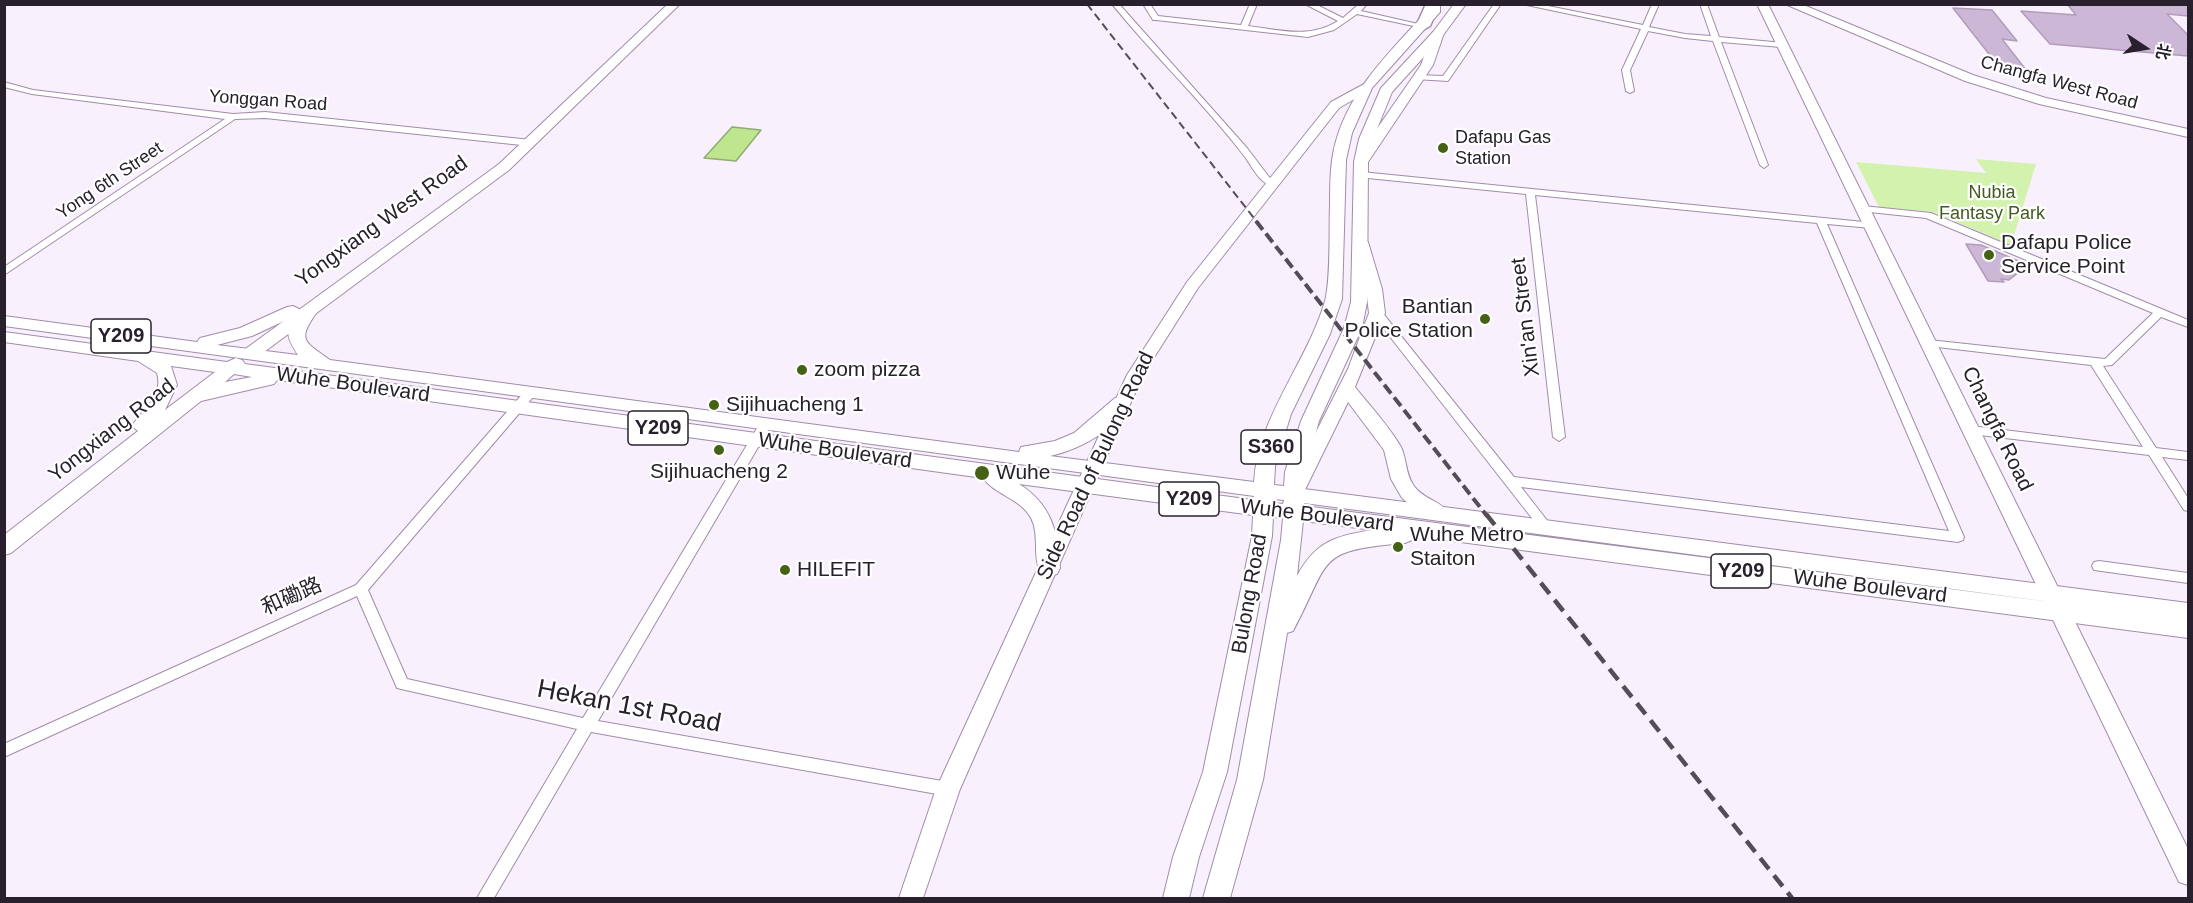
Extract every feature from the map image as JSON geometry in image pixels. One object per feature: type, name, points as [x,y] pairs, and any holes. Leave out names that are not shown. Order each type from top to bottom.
[{"type":"highway","points":[[1431,29],[1433,4]]},
{"type":"main road","name":"Yongxiang West Road","points":[[234,360],[490,179],[675,4]]},
{"type":"main road","name":"Bulong Road","points":[[1215,898],[1248,788],[1292,540],[1295,472],[1310,421],[1357,315],[1361,290],[1361,168],[1370,126],[1386,91],[1431,29],[1440,4]]},
{"type":"main road","name":"Bulong Road","points":[[1176,898],[1186,857],[1215,772],[1262,536],[1265,466],[1282,414],[1331,310],[1335,287],[1339,160],[1349,121],[1366,87],[1460,4]]},
{"type":"main road","name":"Changfa Road","points":[[1762,4],[2188,874]]},
{"type":"main road","name":"Changfa West Road","points":[[1790,4],[1969,78],[2043,101],[2188,134]]},
{"type":"main road","points":[[1361,168],[1427,64],[1431,29]]},
{"type":"main road","name":"Side Road of Bulong Road","points":[[911,898],[948,789],[1122,402],[1149,350],[1178,305],[1335,105],[1366,87]]},
{"type":"main road","points":[[1293,503],[1347,388],[1377,313],[1374,288],[1361,242]]},
{"type":"main road","points":[[176,343],[204,343],[230,337],[302,310]]},
{"type":"main road","points":[[302,310],[296,338],[305,353],[330,366]]},
{"type":"main road","name":"Y209","points":[[4,321],[176,343],[234,360]]},
{"type":"main road","name":"Y209","points":[[4,337],[137,355],[234,360]]},
{"type":"main road","points":[[142,426],[161,403],[169,385],[168,377],[158,365],[137,355],[154,340]]},
{"type":"main road","name":"Wuhe Boulevard","points":[[234,360],[330,366],[530,393],[760,433]]},
{"type":"main road","name":"Wuhe Boulevard","points":[[234,360],[309,379],[516,409],[760,433],[2056,603],[2188,612]]},
{"type":"main road","name":"Yongxiang Road","points":[[4,547],[173,413],[234,360]]},
{"type":"main road","name":"Yongxiang Road","points":[[4,534],[142,426],[234,360]]},
{"type":"main road","points":[[173,413],[199,398],[229,387],[262,380],[309,379],[330,366]]},
{"type":"main road","points":[[1347,388],[1393,450],[1401,479],[1409,493],[1441,523]]},
{"type":"main road","points":[[982,462],[1050,450],[1075,443],[1094,431],[1122,402]]},
{"type":"main road","points":[[982,462],[1017,490],[1037,510],[1048,534],[1049,568]]},
{"type":"main road","points":[[1272,652],[1312,564],[1323,551],[1352,540],[1441,523]]},
{"type":"main road","name":"Wuhe Boulevard","points":[[1441,523],[1547,528],[2056,603],[2188,629]]},
{"type":"street","points":[[1115,4],[1244,150],[1266,179],[1274,184]]},
{"type":"street","points":[[1146,4],[1156,18],[1308,35],[1325,31],[1344,21],[1364,4]]},
{"type":"street","points":[[1244,27],[1254,4]]},
{"type":"street","points":[[1308,4],[1344,21]]},
{"type":"street","points":[[1418,77],[1445,79],[1498,4]]},
{"type":"street","points":[[1525,4],[1646,28],[1717,39],[1781,45]]},
{"type":"street","points":[[1630,91],[1626,70],[1656,4]]},
{"type":"street","points":[[1703,4],[1764,165]]},
{"type":"street","points":[[1356,12],[1431,29]]},
{"type":"street","points":[[4,92],[9,86]]},
{"type":"street","name":"Yonggan Road","points":[[9,86],[233,117],[265,115],[526,143]]},
{"type":"street","name":"Yong 6th Street","points":[[4,272],[233,117]]},
{"type":"street","points":[[1361,168],[1530,192],[1821,220],[1928,215],[2188,324]]},
{"type":"street","name":"Xin'an Street","points":[[1530,192],[1559,437]]},
{"type":"street","points":[[1510,481],[1958,537],[1821,220]]},
{"type":"street","points":[[1929,344],[2108,363],[2160,312]]},
{"type":"street","points":[[1377,313],[1547,528]]},
{"type":"street","points":[[2095,362],[2188,507]]},
{"type":"street","name":"和磡路","points":[[4,751],[361,589],[530,393]]},
{"type":"street","points":[[1971,430],[2188,456]]},
{"type":"street","points":[[485,898],[585,725],[760,433]]},
{"type":"street","points":[[2099,566],[2188,578]]},
{"type":"street","name":"Hekan 1st Road","points":[[361,589],[402,684],[585,725],[948,789]]},
{"type":"green space","name":"Nubia Fantasy Park","points":[[1976,159],[2036,164],[2011,245],[1933,212],[1879,207],[1856,162],[1986,173]]},
{"type":"shaded area","points":[[732,127],[761,130],[736,161],[704,158]]},
{"type":"building","points":[[2067,4],[2188,4],[2188,16],[2167,14],[2188,35],[2188,56],[2050,44],[2021,11],[2076,15]]},
{"type":"building","points":[[1953,8],[1992,10],[2017,41],[2002,39],[2030,75],[2003,72]]},
{"type":"building","name":"Dafapu Police Service Point","points":[[1966,244],[1981,245],[2028,265],[2009,280],[2001,279],[2004,282],[1988,281]]},
{"type":"railway","points":[[1087,4],[1257,222]]},
{"type":"railway","points":[[1256,221],[1487,516]]},
{"type":"railway","points":[[1486,514],[1792,898]]},
{"type":"place","name":"Dafapu Gas Station","points":[[1443,148]]},
{"type":"place","name":"Dafapu Police Service Point","points":[[1989,255]]},
{"type":"place","name":"Bantian Police Station","points":[[1485,319]]},
{"type":"place","name":"zoom pizza","points":[[802,370]]},
{"type":"place","name":"Sijihuacheng 1","points":[[714,405]]},
{"type":"place","name":"Sijihuacheng 2","points":[[719,450]]},
{"type":"place","name":"Wuhe","points":[[982,473]]},
{"type":"place","name":"Wuhe Metro Staiton","points":[[1398,547]]},
{"type":"place","name":"HILEFIT","points":[[785,570]]}]
